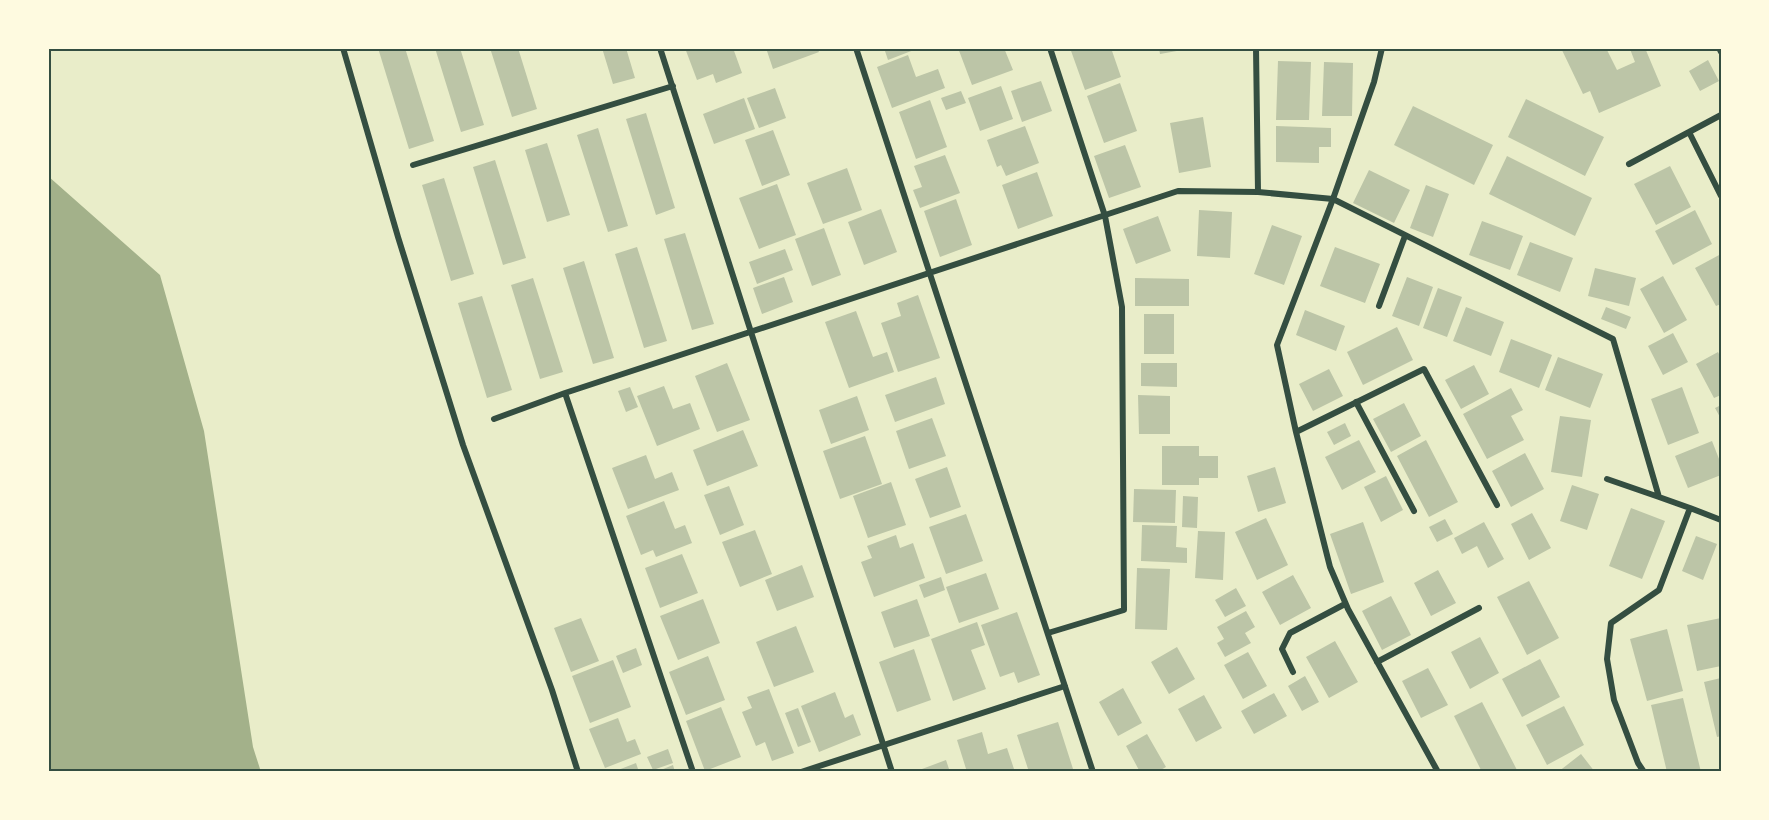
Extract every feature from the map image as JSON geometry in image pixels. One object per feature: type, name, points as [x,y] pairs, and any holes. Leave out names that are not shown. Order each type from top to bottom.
[{"type":"street","points":[[343,48],[398,237],[464,445],[552,690],[578,772]]},
{"type":"street","points":[[660,48],[892,772]]},
{"type":"street","points":[[856,48],[1094,772]]},
{"type":"street","points":[[1048,633],[1124,610],[1122,307],[1105,216],[1050,48]]},
{"type":"street","points":[[1248,48],[1256,48],[1258,192]]},
{"type":"street","points":[[1382,48],[1374,82],[1333,199],[1277,345],[1330,567],[1346,604],[1438,772]]},
{"type":"street","points":[[1719,48],[1721,52]]},
{"type":"street","points":[[413,165],[673,86]]},
{"type":"street","points":[[1629,164],[1721,115]]},
{"type":"street","points":[[1689,132],[1721,196]]},
{"type":"street","points":[[494,420],[565,393],[1178,191],[1258,192],[1333,199],[1613,339],[1659,497]]},
{"type":"street","points":[[1378,306],[1405,236]]},
{"type":"street","points":[[1296,432],[1424,369],[1497,505]]},
{"type":"street","points":[[565,393],[693,772]]},
{"type":"street","points":[[1356,402],[1414,512]]},
{"type":"street","points":[[1607,479],[1721,520]]},
{"type":"street","points":[[1644,772],[1638,763],[1614,700],[1607,659],[1611,623],[1659,590],[1690,508]]},
{"type":"street","points":[[1293,672],[1282,649],[1290,633],[1346,604]]},
{"type":"street","points":[[1377,662],[1479,608]]},
{"type":"street","points":[[801,772],[1065,686]]},
{"type":"shaded area","points":[[48,176],[160,275],[204,431],[253,747],[261,772],[48,772]]},
{"type":"building","points":[[378,48],[405,48],[434,141],[409,149]]},
{"type":"building","points":[[435,48],[460,48],[484,125],[461,132]]},
{"type":"building","points":[[490,48],[518,48],[537,109],[512,117]]},
{"type":"building","points":[[602,48],[626,48],[635,78],[613,84]]},
{"type":"building","points":[[685,48],[733,48],[742,73],[716,83],[713,74],[697,80]]},
{"type":"building","points":[[766,48],[817,48],[819,52],[773,69]]},
{"type":"building","points":[[884,48],[919,48],[888,60]]},
{"type":"building","points":[[958,48],[1004,48],[1013,70],[972,85]]},
{"type":"building","points":[[1070,48],[1111,48],[1121,77],[1085,90]]},
{"type":"building","points":[[1159,48],[1188,48],[1188,49],[1160,54]]},
{"type":"building","points":[[1561,48],[1606,48],[1617,70],[1635,62],[1630,49],[1645,48],[1661,86],[1599,113],[1590,91],[1583,94]]},
{"type":"building","points":[[908,55],[916,77],[938,69],[945,88],[892,108],[877,67]]},
{"type":"building","points":[[1708,60],[1719,81],[1700,91],[1689,71]]},
{"type":"building","points":[[1278,61],[1311,62],[1309,120],[1276,120]]},
{"type":"building","points":[[1324,62],[1353,63],[1352,116],[1322,116]]},
{"type":"building","points":[[1041,81],[1052,111],[1022,122],[1011,91]]},
{"type":"building","points":[[1120,83],[1137,131],[1104,143],[1087,96]]},
{"type":"building","points":[[1001,86],[1013,119],[980,131],[968,98]]},
{"type":"building","points":[[775,88],[786,118],[759,128],[747,98]]},
{"type":"building","points":[[961,91],[966,103],[946,110],[941,98]]},
{"type":"building","points":[[744,98],[755,129],[714,144],[703,114]]},
{"type":"building","points":[[1526,99],[1604,137],[1585,176],[1508,137]]},
{"type":"building","points":[[930,100],[947,147],[916,159],[899,112]]},
{"type":"building","points":[[1413,106],[1493,145],[1474,185],[1394,145]]},
{"type":"building","points":[[646,113],[675,208],[656,215],[626,119]]},
{"type":"building","points":[[1203,117],[1211,167],[1179,173],[1170,123]]},
{"type":"building","points":[[1025,126],[1039,163],[1006,176],[1001,165],[997,167],[987,140]]},
{"type":"building","points":[[1276,126],[1331,128],[1331,147],[1319,147],[1319,163],[1276,162]]},
{"type":"building","points":[[598,128],[628,226],[608,232],[577,135]]},
{"type":"building","points":[[773,130],[790,175],[762,186],[745,140]]},
{"type":"building","points":[[547,143],[570,215],[547,222],[525,150]]},
{"type":"building","points":[[1125,145],[1141,187],[1109,198],[1094,156]]},
{"type":"building","points":[[945,155],[960,193],[920,208],[913,190],[922,187],[914,166]]},
{"type":"building","points":[[1507,156],[1592,198],[1575,236],[1489,194]]},
{"type":"building","points":[[495,160],[526,258],[503,265],[473,167]]},
{"type":"building","points":[[1670,166],[1691,207],[1656,225],[1634,184]]},
{"type":"building","points":[[847,168],[862,210],[823,224],[807,183]]},
{"type":"building","points":[[1369,170],[1410,190],[1394,223],[1353,203]]},
{"type":"building","points":[[1037,172],[1053,216],[1018,229],[1002,185]]},
{"type":"building","points":[[444,178],[474,274],[451,281],[422,185]]},
{"type":"building","points":[[777,184],[796,235],[759,249],[739,198]]},
{"type":"building","points":[[1426,185],[1449,194],[1433,237],[1410,228]]},
{"type":"building","points":[[956,199],[972,245],[940,257],[924,211]]},
{"type":"building","points":[[881,209],[897,252],[864,265],[848,222]]},
{"type":"building","points":[[1199,210],[1232,212],[1230,258],[1197,256]]},
{"type":"building","points":[[1695,210],[1712,244],[1673,265],[1655,231]]},
{"type":"building","points":[[1158,216],[1171,251],[1136,264],[1123,229]]},
{"type":"building","points":[[1482,221],[1523,236],[1510,270],[1469,255]]},
{"type":"building","points":[[1272,225],[1302,236],[1284,285],[1254,274]]},
{"type":"building","points":[[824,228],[841,275],[812,286],[795,239]]},
{"type":"building","points":[[685,233],[714,324],[692,330],[664,239]]},
{"type":"building","points":[[1530,242],[1573,258],[1560,292],[1517,275]]},
{"type":"building","points":[[637,247],[667,341],[644,348],[615,254]]},
{"type":"building","points":[[1335,247],[1380,264],[1365,303],[1320,286]]},
{"type":"building","points":[[785,249],[793,270],[757,284],[749,262]]},
{"type":"building","points":[[1721,254],[1721,304],[1716,306],[1695,268]]},
{"type":"building","points":[[584,261],[614,358],[593,364],[563,268]]},
{"type":"building","points":[[1595,268],[1636,278],[1629,306],[1588,296]]},
{"type":"building","points":[[1663,276],[1687,320],[1664,333],[1640,289]]},
{"type":"building","points":[[784,277],[793,302],[762,314],[753,288]]},
{"type":"building","points":[[1407,277],[1433,287],[1419,326],[1392,316]]},
{"type":"building","points":[[533,278],[563,372],[540,379],[511,285]]},
{"type":"building","points":[[1135,278],[1189,279],[1189,306],[1135,306]]},
{"type":"building","points":[[1438,288],[1462,297],[1447,337],[1423,328]]},
{"type":"building","points":[[918,295],[940,358],[898,372],[881,323],[901,316],[897,303]]},
{"type":"building","points":[[482,296],[512,390],[487,398],[458,303]]},
{"type":"building","points":[[1466,307],[1504,322],[1491,356],[1453,341]]},
{"type":"building","points":[[1606,307],[1631,317],[1626,329],[1601,319]]},
{"type":"building","points":[[1305,310],[1345,326],[1336,351],[1296,335]]},
{"type":"building","points":[[856,311],[873,357],[887,352],[894,372],[849,388],[825,322]]},
{"type":"building","points":[[1144,314],[1174,314],[1174,354],[1144,354]]},
{"type":"building","points":[[1397,327],[1413,360],[1363,385],[1347,352]]},
{"type":"building","points":[[1673,333],[1688,362],[1663,375],[1648,346]]},
{"type":"building","points":[[1511,339],[1552,355],[1539,388],[1499,372]]},
{"type":"building","points":[[1718,352],[1721,358],[1721,395],[1714,398],[1696,364]]},
{"type":"building","points":[[1558,357],[1603,374],[1590,408],[1545,390]]},
{"type":"building","points":[[727,363],[750,420],[717,432],[695,376]]},
{"type":"building","points":[[1141,363],[1177,363],[1177,387],[1141,386]]},
{"type":"building","points":[[1474,365],[1489,394],[1461,409],[1445,380]]},
{"type":"building","points":[[1329,369],[1343,396],[1313,411],[1299,384]]},
{"type":"building","points":[[936,377],[945,404],[895,422],[885,395]]},
{"type":"building","points":[[664,386],[673,409],[690,403],[700,429],[657,446],[637,396]]},
{"type":"building","points":[[630,387],[638,407],[626,412],[618,391]]},
{"type":"building","points":[[1682,387],[1699,433],[1668,445],[1651,399]]},
{"type":"building","points":[[1511,388],[1523,410],[1511,416],[1524,440],[1487,459],[1463,414]]},
{"type":"building","points":[[1138,395],[1170,396],[1170,434],[1139,434]]},
{"type":"building","points":[[857,396],[869,430],[831,444],[819,410]]},
{"type":"building","points":[[1404,403],[1421,436],[1391,452],[1373,419]]},
{"type":"building","points":[[1721,405],[1721,419],[1715,408]]},
{"type":"building","points":[[1560,416],[1591,420],[1582,477],[1551,472]]},
{"type":"building","points":[[932,418],[946,456],[909,469],[896,431]]},
{"type":"building","points":[[1345,423],[1351,436],[1334,445],[1327,432]]},
{"type":"building","points":[[743,430],[758,466],[707,486],[693,450]]},
{"type":"building","points":[[865,436],[882,484],[840,499],[823,451]]},
{"type":"building","points":[[1359,440],[1376,472],[1342,490],[1325,457]]},
{"type":"building","points":[[1426,440],[1458,502],[1429,517],[1397,456]]},
{"type":"building","points":[[1712,441],[1721,464],[1721,475],[1688,488],[1675,456]]},
{"type":"building","points":[[1162,446],[1199,446],[1199,456],[1218,456],[1218,478],[1199,478],[1199,485],[1162,485]]},
{"type":"building","points":[[1525,453],[1544,489],[1511,507],[1492,471]]},
{"type":"building","points":[[646,455],[655,479],[672,472],[679,490],[628,509],[612,468]]},
{"type":"building","points":[[947,467],[961,507],[930,518],[915,479]]},
{"type":"building","points":[[1275,467],[1286,503],[1258,512],[1247,476]]},
{"type":"building","points":[[1386,476],[1403,510],[1381,522],[1364,487]]},
{"type":"building","points":[[891,482],[906,525],[868,538],[853,496]]},
{"type":"building","points":[[1572,485],[1599,494],[1587,530],[1560,521]]},
{"type":"building","points":[[729,486],[744,525],[720,535],[704,495]]},
{"type":"building","points":[[1134,489],[1176,490],[1175,523],[1133,522]]},
{"type":"building","points":[[1183,496],[1198,497],[1197,528],[1182,527]]},
{"type":"building","points":[[664,501],[675,529],[685,525],[692,543],[656,557],[653,550],[641,555],[626,516]]},
{"type":"building","points":[[1631,508],[1665,521],[1642,579],[1609,566]]},
{"type":"building","points":[[1532,513],[1551,548],[1529,560],[1511,524]]},
{"type":"building","points":[[966,514],[983,561],[946,574],[929,527]]},
{"type":"building","points":[[1266,518],[1288,565],[1257,580],[1235,532]]},
{"type":"building","points":[[1445,519],[1453,534],[1437,542],[1429,527]]},
{"type":"building","points":[[1363,522],[1384,582],[1351,594],[1330,534]]},
{"type":"building","points":[[1484,522],[1504,559],[1488,568],[1477,546],[1462,554],[1454,538]]},
{"type":"building","points":[[1142,525],[1177,526],[1176,547],[1187,548],[1187,563],[1141,561]]},
{"type":"building","points":[[755,530],[772,574],[740,587],[722,542]]},
{"type":"building","points":[[1198,531],[1225,532],[1223,580],[1195,578]]},
{"type":"building","points":[[896,535],[900,548],[913,543],[925,578],[874,597],[861,562],[872,558],[867,546]]},
{"type":"building","points":[[1696,536],[1717,544],[1703,580],[1682,571]]},
{"type":"building","points":[[682,554],[698,593],[660,608],[645,568]]},
{"type":"building","points":[[802,565],[814,597],[777,611],[765,580]]},
{"type":"building","points":[[1137,568],[1170,569],[1167,630],[1135,629]]},
{"type":"building","points":[[1438,570],[1456,603],[1431,616],[1414,583]]},
{"type":"building","points":[[986,573],[999,609],[959,623],[946,587]]},
{"type":"building","points":[[1293,575],[1311,608],[1280,625],[1262,592]]},
{"type":"building","points":[[941,577],[945,590],[924,598],[919,585]]},
{"type":"building","points":[[1529,581],[1559,638],[1527,655],[1497,597]]},
{"type":"building","points":[[1236,588],[1246,606],[1225,617],[1215,600]]},
{"type":"building","points":[[1391,596],[1411,635],[1382,650],[1362,611]]},
{"type":"building","points":[[703,599],[720,643],[678,660],[660,616]]},
{"type":"building","points":[[917,599],[930,636],[894,648],[881,612]]},
{"type":"building","points":[[1246,611],[1255,627],[1245,633],[1251,643],[1225,657],[1217,643],[1224,639],[1217,627]]},
{"type":"building","points":[[1017,612],[1040,675],[1018,683],[1014,672],[1000,677],[981,625]]},
{"type":"building","points":[[581,618],[599,661],[571,672],[554,628]]},
{"type":"building","points":[[1721,618],[1721,666],[1697,671],[1687,625]]},
{"type":"building","points":[[977,622],[985,645],[971,650],[986,689],[953,701],[931,639]]},
{"type":"building","points":[[796,626],[814,672],[774,687],[756,642]]},
{"type":"building","points":[[1667,629],[1683,691],[1647,701],[1630,639]]},
{"type":"building","points":[[1480,637],[1499,673],[1470,689],[1451,652]]},
{"type":"building","points":[[1335,641],[1358,682],[1329,698],[1306,657]]},
{"type":"building","points":[[1177,647],[1195,679],[1169,694],[1151,662]]},
{"type":"building","points":[[636,648],[642,665],[623,673],[616,656]]},
{"type":"building","points":[[914,649],[931,700],[897,712],[879,662]]},
{"type":"building","points":[[1248,652],[1267,686],[1243,699],[1224,665]]},
{"type":"building","points":[[708,656],[725,700],[686,715],[669,672]]},
{"type":"building","points":[[1540,659],[1560,697],[1522,717],[1502,679]]},
{"type":"building","points":[[613,660],[631,707],[590,723],[572,676]]},
{"type":"building","points":[[1428,668],[1448,705],[1421,718],[1402,681]]},
{"type":"building","points":[[1305,676],[1319,702],[1302,711],[1288,686]]},
{"type":"building","points":[[1721,678],[1721,736],[1717,737],[1704,682]]},
{"type":"building","points":[[1123,688],[1142,723],[1118,736],[1099,702]]},
{"type":"building","points":[[769,689],[794,753],[772,761],[765,742],[756,746],[742,712],[752,708],[747,697]]},
{"type":"building","points":[[835,692],[845,718],[853,714],[861,735],[819,752],[801,706]]},
{"type":"building","points":[[1274,693],[1287,716],[1254,734],[1241,711]]},
{"type":"building","points":[[1204,695],[1222,728],[1196,742],[1178,709]]},
{"type":"building","points":[[1683,698],[1701,772],[1667,772],[1651,705]]},
{"type":"building","points":[[1482,702],[1518,772],[1482,772],[1454,716]]},
{"type":"building","points":[[1564,706],[1584,745],[1547,765],[1526,725]]},
{"type":"building","points":[[721,707],[741,757],[705,771],[686,721]]},
{"type":"building","points":[[798,708],[811,742],[798,747],[785,713]]},
{"type":"building","points":[[618,718],[627,742],[635,739],[641,754],[605,768],[589,729]]},
{"type":"building","points":[[1058,722],[1074,772],[1029,772],[1017,735]]},
{"type":"building","points":[[982,732],[988,754],[1007,748],[1015,772],[967,772],[957,740]]},
{"type":"building","points":[[1147,734],[1166,767],[1157,772],[1140,772],[1126,746]]},
{"type":"building","points":[[668,749],[673,763],[653,770],[647,757]]},
{"type":"building","points":[[1581,754],[1595,772],[1558,772]]},
{"type":"building","points":[[946,760],[950,772],[914,772]]},
{"type":"building","points":[[636,763],[639,772],[613,772]]},
{"type":"building","points":[[673,765],[675,772],[656,772]]}]
